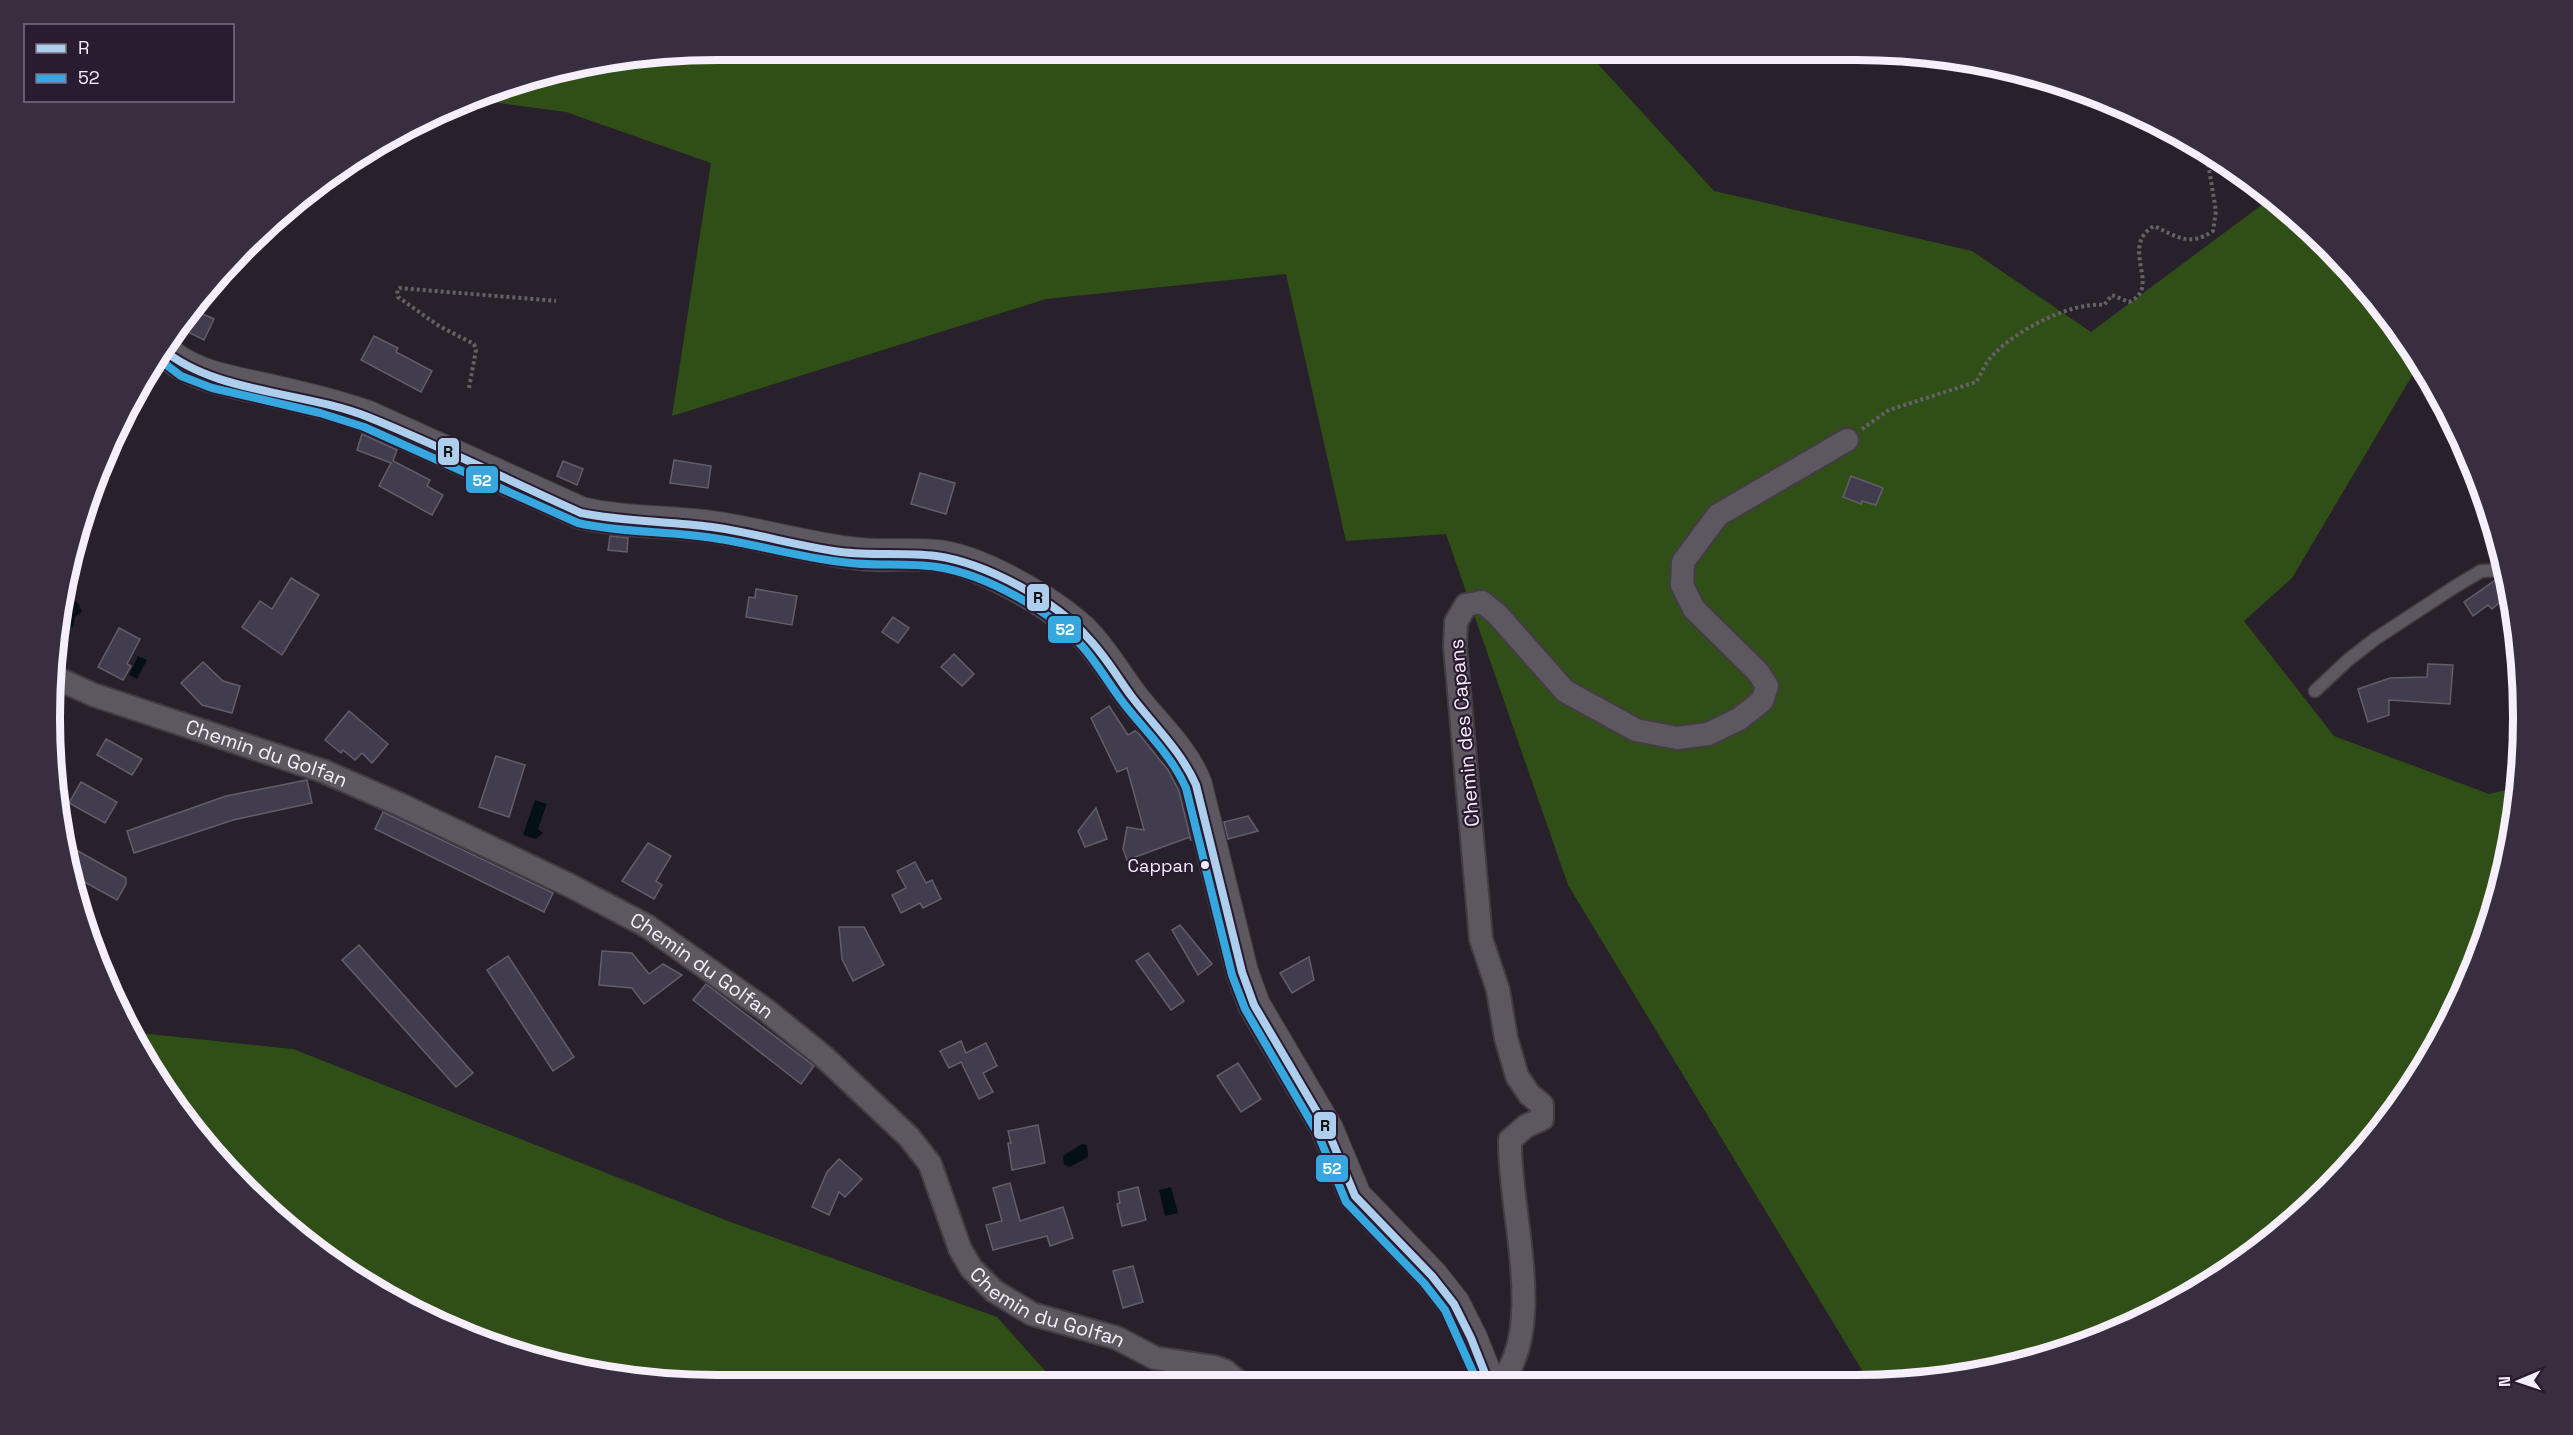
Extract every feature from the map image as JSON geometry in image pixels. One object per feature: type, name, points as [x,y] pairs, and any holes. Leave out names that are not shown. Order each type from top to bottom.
[{"type":"main road","points":[[169,356],[212,378],[342,408],[368,417],[581,513],[614,520],[715,527],[858,554],[935,556],[953,559],[981,568],[1064,617],[1083,633],[1104,656],[1133,698],[1189,768],[1196,785],[1242,972],[1254,1005],[1327,1129],[1355,1196],[1432,1276],[1454,1304],[1485,1375]]},
{"type":"street","name":"Chemin des Capans","points":[[1506,1375],[1511,1370],[1525,1313],[1516,1202],[1509,1170],[1510,1140],[1526,1126],[1542,1119],[1542,1105],[1529,1094],[1517,1076],[1506,1038],[1498,990],[1481,939],[1457,666],[1456,622],[1466,605],[1482,602],[1497,614],[1565,691],[1636,730],[1677,738],[1708,734],[1739,719],[1762,701],[1767,686],[1758,672],[1694,609],[1682,585],[1683,562],[1718,515],[1847,440]]},
{"type":"street","name":"Chemin du Golfan","points":[[61,680],[94,695],[323,771],[401,805],[560,881],[647,926],[766,1010],[823,1056],[909,1137],[930,1164],[960,1249],[971,1268],[994,1291],[1032,1314],[1117,1338],[1161,1359],[1214,1367],[1230,1375]]},
{"type":"lane","points":[[2315,691],[2348,660],[2375,639],[2481,571],[2496,570]]},
{"type":"path","points":[[1847,440],[1889,410],[1976,382],[1992,355],[2019,332],[2076,307],[2104,305],[2112,295],[2128,302],[2136,299],[2144,286],[2138,247],[2144,232],[2154,226],[2183,239],[2200,240],[2213,231],[2216,211],[2207,162]]},
{"type":"path","points":[[469,388],[476,350],[474,344],[439,326],[398,297],[396,290],[400,288],[556,301]]},
{"type":"green space","points":[[1230,60],[1233,62],[1239,60],[1594,60],[1714,191],[1972,251],[2091,332],[2264,203],[2289,223],[2350,284],[2377,317],[2414,372],[2292,578],[2244,621],[2334,736],[2489,794],[2509,789],[2491,888],[2463,969],[2445,1008],[2425,1046],[2377,1118],[2350,1151],[2289,1212],[2221,1264],[2184,1287],[2107,1325],[2026,1353],[1984,1362],[1899,1374],[1865,1375],[1568,885],[1446,534],[1346,541],[1286,274],[1046,299],[672,416],[711,163],[566,112],[489,102],[547,82],[589,73],[674,61]]},
{"type":"green space","points":[[141,1033],[293,1049],[725,1220],[997,1317],[1049,1375],[674,1374],[589,1362],[547,1353],[506,1340],[466,1325],[389,1287],[317,1239],[284,1212],[223,1151],[196,1118],[171,1083]]},
{"type":"shaded area","points":[[71,598],[79,605],[82,612],[75,617],[73,628],[67,624]]},
{"type":"shaded area","points":[[138,656],[147,660],[137,679],[129,675]]},
{"type":"shaded area","points":[[535,800],[547,804],[538,829],[543,833],[536,839],[523,835]]},
{"type":"shaded area","points":[[1082,1144],[1087,1145],[1088,1157],[1070,1167],[1064,1165],[1063,1156]]},
{"type":"shaded area","points":[[1171,1187],[1178,1213],[1165,1216],[1159,1190]]},
{"type":"building","points":[[200,313],[214,319],[204,340],[188,332]]},
{"type":"building","points":[[374,336],[398,348],[396,352],[432,371],[421,392],[361,360]]},
{"type":"building","points":[[362,434],[397,450],[393,461],[430,480],[427,486],[443,495],[432,515],[379,486],[391,463],[357,450]]},
{"type":"building","points":[[674,460],[711,466],[708,488],[670,483]]},
{"type":"building","points":[[563,461],[583,469],[577,485],[557,476]]},
{"type":"building","points":[[920,473],[955,483],[946,514],[911,504]]},
{"type":"building","points":[[1851,476],[1883,488],[1876,505],[1862,501],[1861,504],[1843,497]]},
{"type":"building","points":[[610,536],[628,538],[627,552],[608,550]]},
{"type":"building","points":[[291,578],[319,595],[282,655],[242,627],[260,601],[272,609]]},
{"type":"building","points":[[2497,579],[2502,603],[2492,609],[2488,605],[2473,616],[2464,602]]},
{"type":"building","points":[[756,589],[797,596],[792,625],[746,617],[749,597],[755,598]]},
{"type":"building","points":[[893,617],[909,628],[898,643],[882,632]]},
{"type":"building","points":[[119,628],[140,639],[127,664],[131,666],[123,680],[98,667]]},
{"type":"building","points":[[954,654],[974,674],[962,686],[941,667]]},
{"type":"building","points":[[203,662],[223,681],[240,686],[232,713],[202,705],[181,683]]},
{"type":"building","points":[[2428,664],[2453,665],[2450,704],[2389,700],[2389,715],[2368,722],[2358,689],[2390,678],[2427,677]]},
{"type":"building","points":[[1109,706],[1128,735],[1135,731],[1139,734],[1168,770],[1179,791],[1191,841],[1190,837],[1127,860],[1123,849],[1127,827],[1144,830],[1127,768],[1117,772],[1091,718]]},
{"type":"building","points":[[349,711],[388,744],[372,763],[362,753],[355,760],[343,750],[341,753],[325,740]]},
{"type":"building","points":[[106,739],[142,759],[132,775],[97,755]]},
{"type":"building","points":[[496,756],[525,765],[509,817],[479,807]]},
{"type":"building","points":[[307,780],[312,803],[233,820],[134,853],[127,831],[226,796]]},
{"type":"building","points":[[81,782],[117,802],[105,823],[69,803]]},
{"type":"building","points":[[1096,808],[1107,839],[1085,847],[1078,831]]},
{"type":"building","points":[[383,812],[553,893],[544,912],[375,829]]},
{"type":"building","points":[[1248,816],[1258,831],[1228,839],[1224,822]]},
{"type":"building","points":[[648,843],[671,856],[656,881],[662,885],[654,899],[622,881]]},
{"type":"building","points":[[74,848],[126,878],[126,884],[117,900],[80,880]]},
{"type":"building","points":[[915,862],[926,883],[932,880],[941,899],[923,908],[920,903],[901,913],[892,895],[906,888],[897,871]]},
{"type":"building","points":[[1180,925],[1212,964],[1198,975],[1172,930]]},
{"type":"building","points":[[839,927],[864,927],[884,965],[853,981],[842,959]]},
{"type":"building","points":[[359,945],[473,1073],[456,1087],[342,960]]},
{"type":"building","points":[[602,951],[632,953],[649,974],[663,964],[682,975],[644,1004],[632,988],[599,985]]},
{"type":"building","points":[[1148,953],[1184,1001],[1171,1010],[1136,961]]},
{"type":"building","points":[[508,956],[574,1057],[553,1071],[487,970]]},
{"type":"building","points":[[1309,957],[1314,980],[1292,993],[1280,973]]},
{"type":"building","points":[[706,984],[814,1066],[801,1084],[693,1000]]},
{"type":"building","points":[[961,1041],[966,1053],[986,1043],[997,1066],[983,1073],[993,1092],[979,1099],[961,1062],[949,1068],[940,1051]]},
{"type":"building","points":[[1238,1063],[1261,1099],[1241,1112],[1217,1076]]},
{"type":"building","points":[[1038,1125],[1045,1163],[1012,1170],[1008,1131]]},
{"type":"building","points":[[839,1159],[862,1179],[845,1197],[839,1192],[829,1215],[812,1207],[827,1172]]},
{"type":"building","points":[[1010,1183],[1020,1221],[1063,1207],[1073,1238],[1050,1246],[1047,1236],[993,1250],[986,1225],[1002,1221],[993,1188]]},
{"type":"building","points":[[1138,1187],[1146,1220],[1122,1226],[1117,1204],[1120,1203],[1118,1192]]},
{"type":"building","points":[[1133,1266],[1143,1302],[1123,1308],[1113,1271]]},
{"type":"transit line","name":"R","points":[[170,354],[207,375],[260,390],[343,408],[368,417],[581,513],[712,527],[841,552],[924,555],[956,560],[998,575],[1058,611],[1095,646],[1190,773],[1196,785],[1242,972],[1254,1005],[1327,1129],[1355,1196],[1432,1276],[1454,1304],[1486,1375]]},
{"type":"transit line","name":"52","points":[[164,363],[181,376],[212,388],[320,413],[364,427],[578,523],[611,529],[713,538],[809,557],[854,563],[937,567],[975,577],[995,586],[1052,619],[1088,653],[1180,776],[1186,788],[1232,975],[1245,1009],[1318,1134],[1346,1202],[1424,1283],[1445,1310],[1474,1375]]},
{"type":"place","name":"Cappan","points":[[1205,865]]}]
